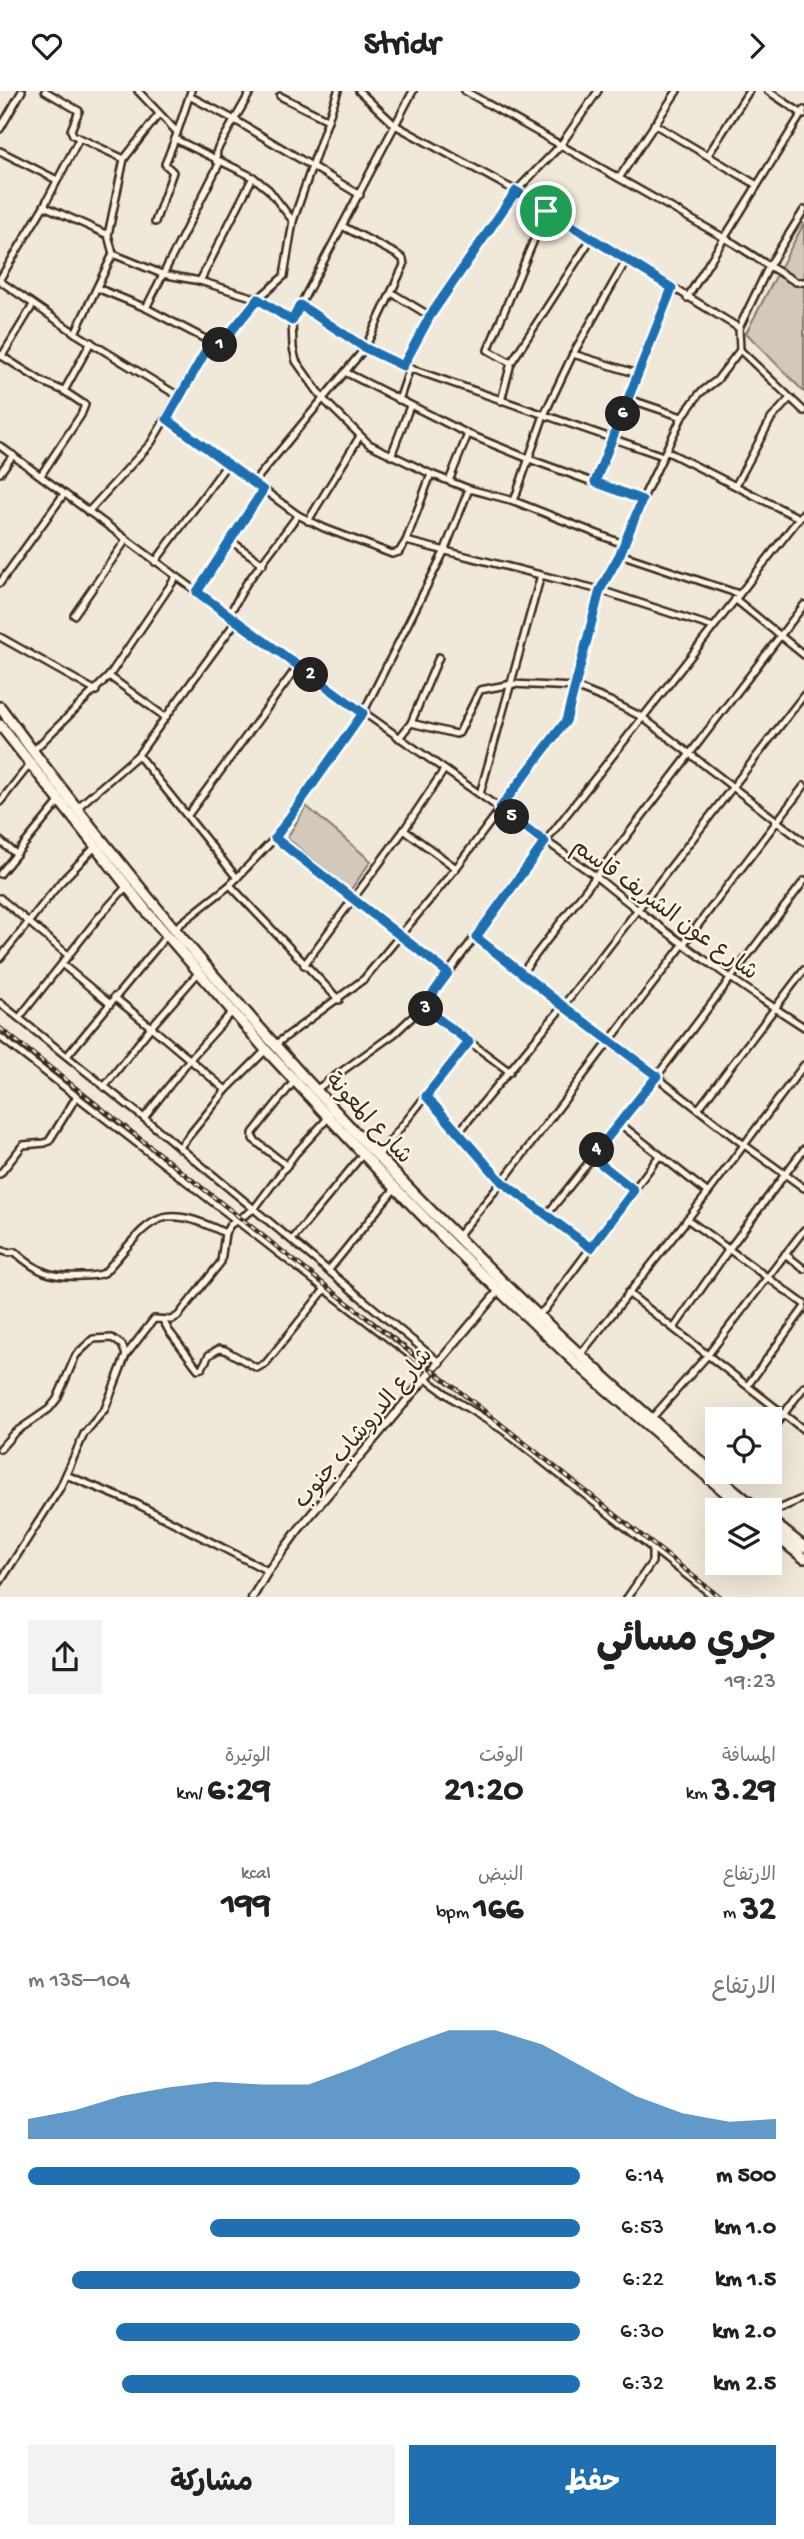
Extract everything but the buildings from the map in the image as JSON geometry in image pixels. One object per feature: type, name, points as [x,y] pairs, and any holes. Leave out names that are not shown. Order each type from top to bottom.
[{"type":"highway","name":"شارع المعونة","points":[[0,706],[199,972],[363,1154],[585,1371],[732,1498]]},
{"type":"highway","name":"شارع المعونة","points":[[1,729],[126,887],[502,1287],[538,1315],[705,1466]]},
{"type":"highway","name":"شارع المعونة","points":[[726,1484],[743,1498]]},
{"type":"highway","points":[[782,1530],[804,1547]]},
{"type":"highway","points":[[782,1541],[804,1558]]},
{"type":"street","points":[[0,129],[22,91]]},
{"type":"street","points":[[45,91],[78,108],[79,113],[71,133],[124,159]]},
{"type":"street","points":[[138,91],[177,132]]},
{"type":"street","points":[[146,308],[218,161],[217,150],[251,91]]},
{"type":"street","points":[[97,288],[146,308],[217,345],[221,344],[258,299],[284,276],[293,221],[338,91]]},
{"type":"street","points":[[359,91],[394,125],[516,191],[740,328]]},
{"type":"street","points":[[413,91],[292,321],[296,361],[323,399],[369,445],[430,474],[469,489],[514,501],[623,544]]},
{"type":"street","points":[[466,91],[724,237],[796,282],[804,282]]},
{"type":"street","points":[[403,366],[430,316],[516,191],[561,146],[598,91]]},
{"type":"street","points":[[619,178],[677,91]]},
{"type":"street","points":[[708,155],[749,91]]},
{"type":"street","points":[[687,297],[803,113],[768,91]]},
{"type":"street","points":[[155,222],[173,171],[165,165],[191,94],[360,195]]},
{"type":"street","points":[[280,96],[328,121]]},
{"type":"street","points":[[75,333],[113,254],[108,235],[124,159],[159,114]]},
{"type":"street","points":[[654,124],[757,185]]},
{"type":"street","points":[[79,139],[44,206],[0,280],[75,333],[180,397]]},
{"type":"street","points":[[175,139],[253,177],[269,190],[293,221]]},
{"type":"street","points":[[0,151],[57,180]]},
{"type":"street","points":[[200,281],[253,177]]},
{"type":"street","points":[[44,206],[108,235]]},
{"type":"street","points":[[276,1044],[360,984],[456,868],[566,721],[600,590],[620,554],[642,500],[682,418],[700,393],[717,380],[740,350],[740,328],[769,266],[804,210]]},
{"type":"street","points":[[511,363],[489,353],[488,350],[546,211]]},
{"type":"street","points":[[254,482],[365,348],[404,265],[403,259],[342,226]]},
{"type":"street","points":[[501,401],[511,363],[591,239]]},
{"type":"street","points":[[113,254],[162,274],[200,281],[258,299],[292,321]]},
{"type":"street","points":[[514,501],[544,415],[573,353],[628,259]]},
{"type":"street","points":[[595,482],[672,288]]},
{"type":"street","points":[[392,293],[430,316]]},
{"type":"street","points":[[33,305],[1,356],[85,405],[41,475]]},
{"type":"street","points":[[300,305],[365,348],[403,366],[501,401],[665,453],[736,485],[799,518]]},
{"type":"street","points":[[64,391],[91,342]]},
{"type":"street","points":[[88,512],[145,451],[167,419],[211,342]]},
{"type":"street","points":[[740,350],[804,411]]},
{"type":"street","points":[[573,353],[638,375]]},
{"type":"street","points":[[398,400],[410,368]]},
{"type":"street","points":[[345,372],[468,434],[642,500]]},
{"type":"street","points":[[736,485],[771,419],[790,398]]},
{"type":"street","points":[[629,399],[682,418]]},
{"type":"street","points":[[391,456],[410,406]]},
{"type":"street","points":[[167,419],[298,515],[392,554],[399,552],[406,541],[430,474]]},
{"type":"street","points":[[449,481],[468,434]]},
{"type":"street","points":[[309,521],[360,436]]},
{"type":"street","name":"شارع عون الشريف قاسم","points":[[0,446],[363,713],[594,875],[730,978],[804,1027]]},
{"type":"street","points":[[0,473],[13,455]]},
{"type":"street","points":[[155,562],[228,463]]},
{"type":"street","points":[[67,1056],[171,932],[230,885],[275,838],[363,713],[444,552],[469,489]]},
{"type":"street","points":[[197,592],[263,490]]},
{"type":"street","points":[[0,583],[64,494]]},
{"type":"street","points":[[317,1089],[394,1034],[423,1007],[545,842],[804,512]]},
{"type":"street","points":[[229,615],[246,584],[298,515]]},
{"type":"street","points":[[74,615],[126,540]]},
{"type":"street","points":[[232,541],[263,564]]},
{"type":"street","points":[[406,541],[600,590],[713,627]]},
{"type":"street","points":[[620,554],[737,597],[804,655]]},
{"type":"street","points":[[480,794],[541,575]]},
{"type":"street","points":[[33,751],[109,676],[177,577]]},
{"type":"street","points":[[521,974],[594,875],[804,605]]},
{"type":"street","points":[[76,808],[138,755],[237,620]]},
{"type":"street","points":[[0,637],[96,691]]},
{"type":"street","points":[[399,739],[411,723],[439,657]]},
{"type":"street","points":[[188,815],[298,666]]},
{"type":"street","points":[[109,676],[165,717]]},
{"type":"street","points":[[411,723],[459,733],[480,690],[512,684],[575,687],[642,717],[804,842]]},
{"type":"street","points":[[458,1133],[563,1006],[804,695]]},
{"type":"street","points":[[138,755],[237,878]]},
{"type":"street","points":[[0,802],[30,764]]},
{"type":"street","points":[[304,965],[444,770]]},
{"type":"street","points":[[457,1237],[502,1182],[804,786]]},
{"type":"street","points":[[0,874],[59,802]]},
{"type":"street","points":[[404,829],[456,868]]},
{"type":"street","points":[[275,838],[448,973]]},
{"type":"street","points":[[0,841],[16,854]]},
{"type":"street","points":[[0,958],[59,884],[96,846]]},
{"type":"street","points":[[546,1216],[657,1076],[804,881]]},
{"type":"street","points":[[230,885],[339,1000]]},
{"type":"street","points":[[19,1018],[126,887]]},
{"type":"street","points":[[0,898],[69,956]]},
{"type":"street","points":[[476,937],[699,1108],[743,1145],[804,1188]]},
{"type":"street","points":[[63,965],[109,1003]]},
{"type":"street","points":[[699,1108],[804,970]]},
{"type":"street","points":[[104,1087],[199,972]]},
{"type":"street","points":[[114,997],[226,1090]]},
{"type":"street","points":[[0,1003],[144,1118],[440,1363]]},
{"type":"street","points":[[423,1007],[510,1072]]},
{"type":"street","points":[[144,1118],[190,1059],[233,1011]]},
{"type":"street","points":[[0,1037],[432,1372]]},
{"type":"street","points":[[378,1156],[469,1042]]},
{"type":"street","points":[[179,1148],[226,1090],[267,1050]]},
{"type":"street","points":[[580,1355],[804,1066]]},
{"type":"street","points":[[287,1166],[253,1139],[253,1133],[295,1080]]},
{"type":"street","points":[[0,1174],[23,1145],[49,1141],[77,1096]]},
{"type":"street","points":[[426,1096],[502,1182],[591,1248]]},
{"type":"street","points":[[0,1582],[57,1493],[85,1434],[105,1409],[126,1355],[150,1322],[159,1318],[171,1320],[178,1315],[214,1273],[221,1262],[225,1233],[230,1225],[254,1209],[329,1117]]},
{"type":"street","points":[[618,1123],[708,1193]]},
{"type":"street","points":[[674,1328],[804,1149]]},
{"type":"street","points":[[292,1240],[363,1154]]},
{"type":"street","points":[[538,1315],[660,1155]]},
{"type":"street","points":[[592,1157],[634,1190]]},
{"type":"street","points":[[328,1271],[396,1187]]},
{"type":"street","points":[[0,1250],[15,1252],[31,1267],[57,1276],[97,1276],[104,1273],[144,1228],[160,1219],[190,1218],[225,1233]]},
{"type":"street","points":[[687,1219],[804,1306],[748,1385]]},
{"type":"street","points":[[651,1419],[707,1356],[804,1230]]},
{"type":"street","points":[[785,1254],[804,1269]]},
{"type":"street","name":"شارع الدروشاب جنوب","points":[[253,1597],[268,1570],[299,1528],[502,1287]]},
{"type":"street","points":[[163,1320],[198,1369],[202,1368],[209,1355],[219,1349],[257,1368],[267,1363],[325,1289]]},
{"type":"street","points":[[628,1293],[804,1430]]},
{"type":"street","points":[[0,1449],[27,1422],[48,1409],[57,1399],[76,1355],[93,1339],[112,1338],[122,1345],[126,1355]]},
{"type":"street","points":[[426,1379],[503,1430],[715,1597]]},
{"type":"street","points":[[783,1414],[804,1387]]},
{"type":"street","points":[[66,1475],[137,1504],[268,1570]]},
{"type":"street","points":[[782,1508],[804,1498]]},
{"type":"street","points":[[628,1597],[652,1562],[652,1548]]},
{"type":"shaded area","points":[[804,223],[804,392],[746,333]]},
{"type":"shaded area","points":[[306,806],[371,861],[350,891],[287,838]]},
{"type":"railway","points":[[0,1028],[720,1597]]},
{"type":"route","points":[[516,191],[546,211],[672,288],[595,482],[642,500],[620,554],[600,590],[566,721],[500,808],[545,842],[476,937],[657,1076],[592,1157],[634,1190],[591,1248],[502,1182],[426,1096],[469,1042],[423,1007],[448,973],[275,838],[363,713],[197,592],[263,490],[167,419],[211,342],[221,344],[258,299],[292,321],[300,305],[365,348],[403,366],[430,316],[516,191]]}]
